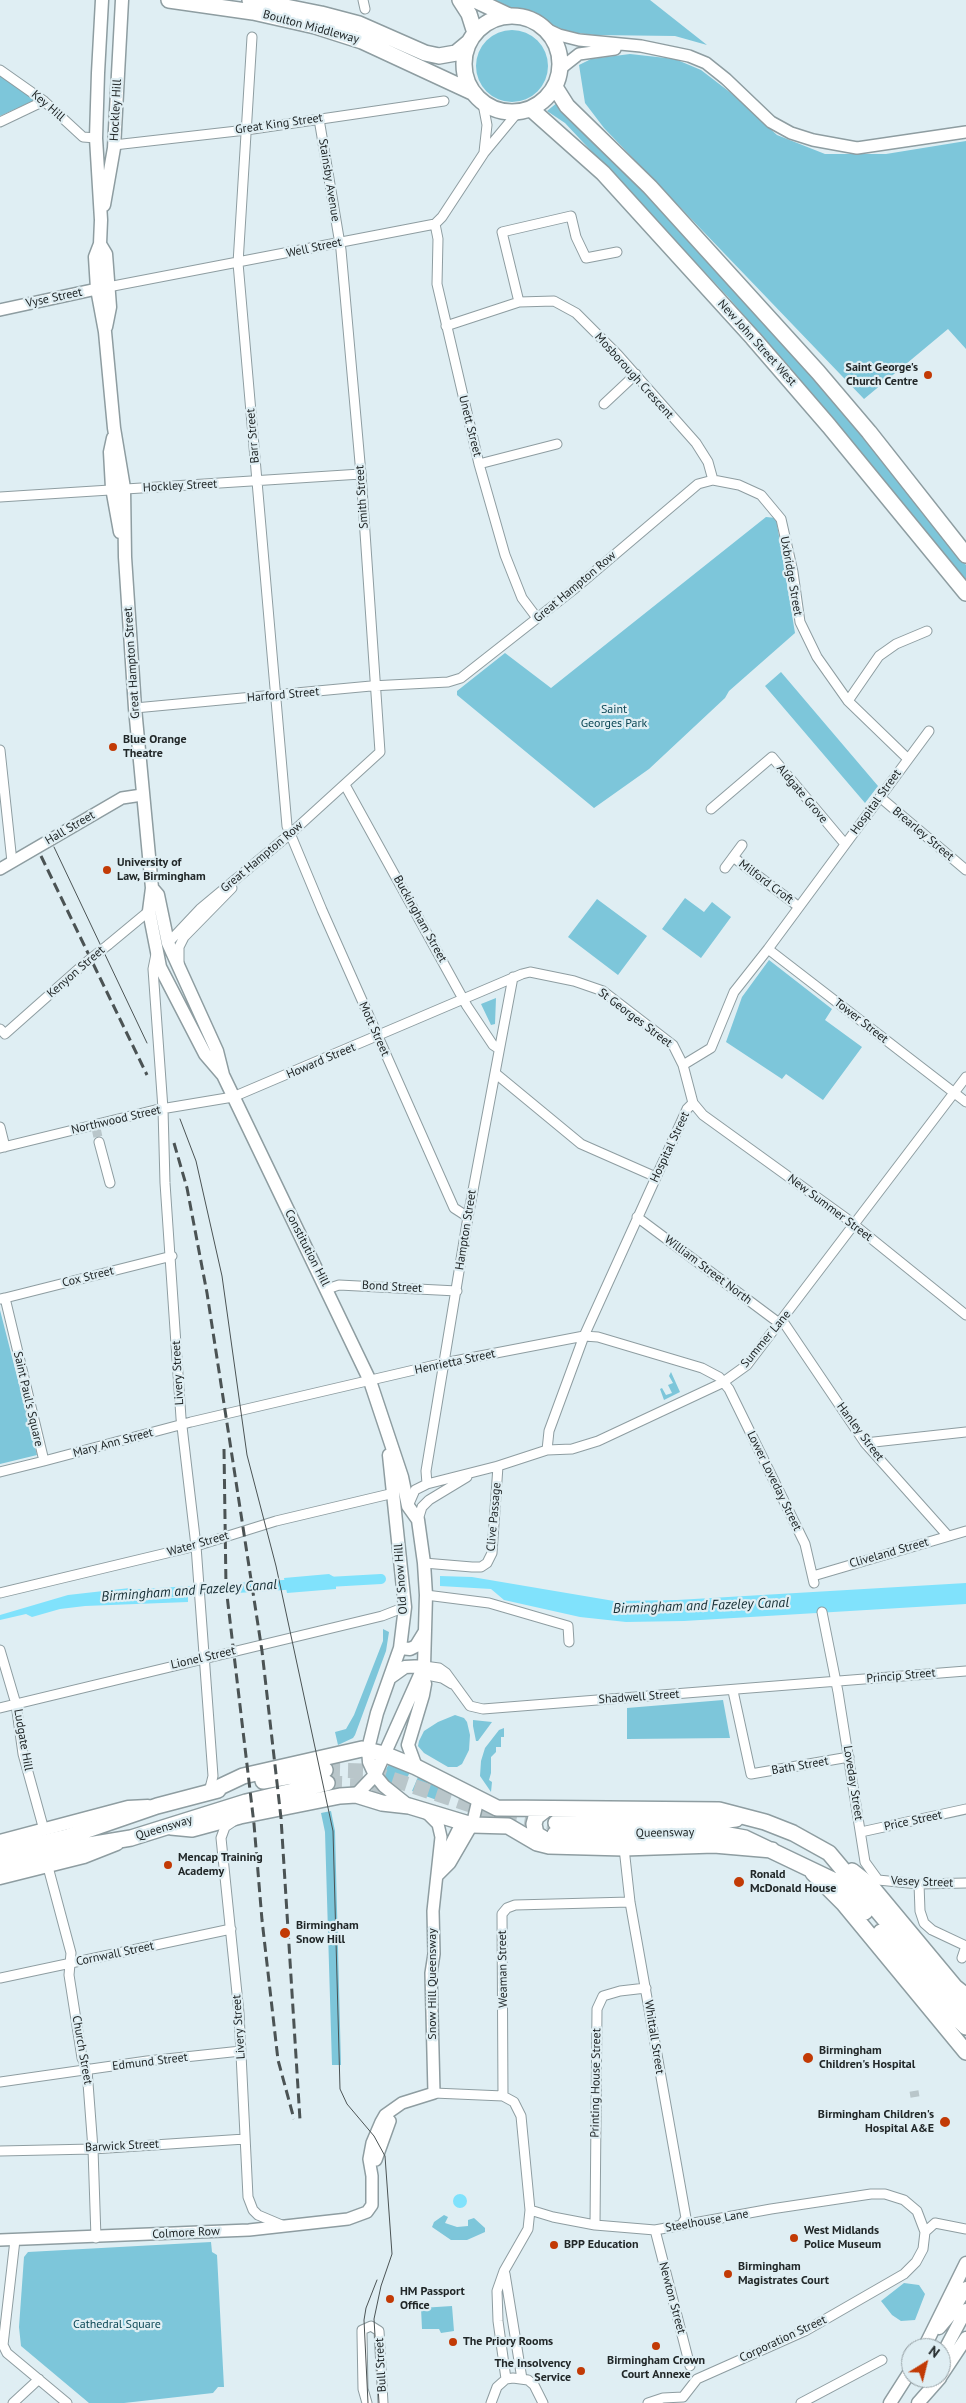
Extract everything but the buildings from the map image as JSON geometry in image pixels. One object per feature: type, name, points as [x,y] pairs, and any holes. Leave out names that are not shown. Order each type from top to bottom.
[{"type":"highway","name":"Boulton Middleway","points":[[169,0],[253,12],[315,26],[362,41],[472,92]]},
{"type":"highway","name":"Boulton Middleway","points":[[250,0],[321,14],[359,24],[425,53],[439,56],[456,53],[472,38]]},
{"type":"highway","points":[[460,0],[469,14],[472,38],[463,68],[472,92],[483,104],[506,112],[525,110],[541,103],[555,87],[560,68],[556,47],[544,28],[522,17],[509,16],[490,21],[472,38]]},
{"type":"highway","points":[[475,0],[509,16]]},
{"type":"highway","name":"New John Street West","points":[[555,87],[567,106],[650,187],[818,372],[869,432],[966,555]]},
{"type":"highway","name":"New John Street West","points":[[525,110],[603,173],[830,426],[966,594]]},
{"type":"highway","points":[[209,1792],[243,1776],[350,1750],[368,1750],[384,1754],[416,1767],[497,1808],[545,1810],[719,1810],[793,1833],[829,1853],[871,1886],[955,1987],[966,1996]]},
{"type":"highway","name":"Queensway","points":[[0,1854],[67,1837],[156,1806],[209,1792],[326,1777],[131,1838],[71,1848],[0,1865]]},
{"type":"highway","points":[[171,1827],[192,1829],[240,1816],[340,1796],[356,1795],[382,1803],[410,1806],[472,1825],[508,1826],[537,1844],[558,1834],[624,1848],[714,1846],[772,1850]]},
{"type":"highway","points":[[545,1810],[536,1818],[534,1824],[536,1834],[550,1843],[558,1834]]},
{"type":"highway","name":"Queensway","points":[[558,1834],[745,1818]]},
{"type":"highway","name":"Queensway","points":[[558,1834],[712,1832],[745,1838],[808,1866],[833,1880],[855,1900],[907,1955]]},
{"type":"highway","points":[[829,1853],[907,1955],[936,1998],[966,2028]]},
{"type":"highway","points":[[808,1866],[844,1904],[966,2052]]},
{"type":"highway","points":[[907,1955],[966,2012]]},
{"type":"main road","name":"Hockley Hill","points":[[102,1],[96,138],[101,220],[100,244],[95,257],[102,288]]},
{"type":"main road","name":"Hockley Hill","points":[[101,220],[110,179],[114,145],[122,4]]},
{"type":"main road","name":"Great Hampton Street","points":[[102,288],[110,307],[105,332],[125,557],[142,795],[152,888],[149,912],[156,954]]},
{"type":"main road","name":"Great Hampton Street","points":[[152,888],[158,895],[168,943]]},
{"type":"main road","name":"Constitution Hill","points":[[168,943],[217,1051],[223,1075],[233,1097],[370,1381],[402,1477],[408,1506],[418,1520],[425,1578]]},
{"type":"main road","name":"Constitution Hill","points":[[168,943],[164,958],[191,1025]]},
{"type":"main road","name":"Constitution Hill","points":[[156,954],[160,967],[206,1054],[223,1075]]},
{"type":"main road","name":"Constitution Hill","points":[[385,1424],[394,1493]]},
{"type":"main road","name":"Old Snow Hill","points":[[368,1750],[377,1713],[400,1648],[405,1607],[394,1493]]},
{"type":"main road","name":"Constitution Hill","points":[[401,1571],[408,1556],[404,1516],[408,1506]]},
{"type":"main road","name":"Old Snow Hill","points":[[416,1767],[408,1745],[423,1695],[425,1578]]},
{"type":"main road","points":[[400,1648],[410,1649],[416,1646],[425,1630]]},
{"type":"main road","points":[[391,1677],[405,1667],[423,1670]]},
{"type":"main road","name":"Old Snow Hill","points":[[375,1775],[414,1686],[423,1670]]},
{"type":"main road","points":[[368,1750],[369,1762],[375,1775],[384,1786],[410,1806]]},
{"type":"main road","points":[[356,1795],[375,1775]]},
{"type":"main road","points":[[0,1841],[128,1807],[156,1806]]},
{"type":"main road","points":[[0,1878],[84,1857],[131,1838]]},
{"type":"main road","points":[[929,2338],[966,2263]]},
{"type":"main road","points":[[931,2338],[950,2316],[966,2288]]},
{"type":"main road","points":[[951,2338],[966,2310]]},
{"type":"main road","points":[[951,2360],[966,2338]]},
{"type":"main road","points":[[890,2403],[901,2386]]},
{"type":"main road","points":[[918,2403],[925,2388]]},
{"type":"main road","points":[[918,2403],[931,2388]]},
{"type":"street","points":[[544,28],[559,35],[579,40],[642,46],[689,56],[706,63],[726,79],[771,122],[791,133],[814,140],[858,148],[966,132]]},
{"type":"street","name":"Barr Street","points":[[252,37],[238,263],[287,826],[290,834]]},
{"type":"street","points":[[560,68],[579,54],[642,46]]},
{"type":"street","name":"Key Hill","points":[[0,70],[44,101],[83,137],[96,138]]},
{"type":"street","points":[[0,122],[44,101]]},
{"type":"street","name":"Great King Street","points":[[114,145],[246,130],[444,101]]},
{"type":"street","points":[[483,104],[487,125],[484,153]]},
{"type":"street","points":[[435,224],[442,217],[484,153],[525,110]]},
{"type":"street","name":"Stainsby Avenue","points":[[319,119],[340,242]]},
{"type":"street","points":[[519,302],[502,232],[571,216],[576,237],[586,258],[617,252]]},
{"type":"street","name":"Well Street","points":[[102,288],[435,224]]},
{"type":"street","name":"Unett Street","points":[[435,224],[438,239],[437,284],[479,464],[505,555],[522,598],[538,618]]},
{"type":"street","name":"Smith Street","points":[[340,242],[361,474],[380,752]]},
{"type":"street","name":"Vyse Street","points":[[0,310],[102,288]]},
{"type":"street","name":"Mosborough Crescent","points":[[446,326],[519,302],[554,301],[576,313],[636,374],[696,443],[708,462],[713,480]]},
{"type":"street","points":[[604,404],[636,374]]},
{"type":"street","points":[[479,464],[557,444]]},
{"type":"street","name":"Hockley Street","points":[[0,497],[361,474]]},
{"type":"street","name":"Great Hampton Row","points":[[432,683],[461,678],[538,618],[698,484],[713,480]]},
{"type":"street","name":"Uxbridge Street","points":[[713,480],[739,485],[761,495],[781,519],[802,628],[817,657],[848,700],[908,759]]},
{"type":"street","points":[[848,700],[879,656],[896,644],[927,631]]},
{"type":"street","name":"Harford Street","points":[[135,708],[376,686],[432,683]]},
{"type":"street","name":"Hospital Street","points":[[547,1450],[549,1431],[584,1336],[687,1109],[693,1103],[683,1065],[711,1048],[734,992],[881,798],[929,731]]},
{"type":"street","points":[[0,750],[12,862]]},
{"type":"street","name":"Great Hampton Row","points":[[168,943],[200,909],[242,876],[345,786],[380,752]]},
{"type":"street","name":"Aldgate Grove","points":[[711,808],[772,757],[845,844]]},
{"type":"street","name":"Buckingham Street","points":[[345,786],[463,999],[493,1044],[499,1049]]},
{"type":"street","name":"Hall Street","points":[[0,869],[122,798],[142,795]]},
{"type":"street","name":"Brearley Street","points":[[881,798],[966,870]]},
{"type":"street","name":"Mott Street","points":[[290,834],[454,1208],[468,1217]]},
{"type":"street","name":"Milford Croft","points":[[725,868],[742,845]]},
{"type":"street","name":"Milford Croft","points":[[733,857],[799,907]]},
{"type":"street","points":[[180,969],[180,947],[184,937],[223,899],[242,876]]},
{"type":"street","name":"Kenyon Street","points":[[2,1035],[84,964],[149,912]]},
{"type":"street","name":"Tower Street","points":[[768,949],[966,1102]]},
{"type":"street","name":"Livery Street","points":[[156,954],[152,969],[163,1108],[165,1183],[172,1256],[182,1425],[196,1546],[213,1776],[209,1792]]},
{"type":"street","name":"St Georges Street","points":[[463,999],[513,977],[530,972],[574,981],[603,991],[673,1045],[683,1065]]},
{"type":"street","name":"Hampton Street","points":[[427,1484],[426,1471],[468,1217],[513,977]]},
{"type":"street","name":"Howard Street","points":[[233,1097],[378,1037],[463,999]]},
{"type":"street","points":[[495,1073],[581,1144],[656,1177]]},
{"type":"street","name":"Summer Lane","points":[[408,1506],[415,1490],[427,1484],[474,1473],[547,1450],[572,1449],[598,1441],[722,1383],[747,1365],[966,1077]]},
{"type":"street","name":"Northwood Street","points":[[2,1147],[163,1108],[233,1097]]},
{"type":"street","name":"New Summer Street","points":[[693,1103],[703,1115],[854,1226],[966,1315]]},
{"type":"street","points":[[0,1127],[2,1147]]},
{"type":"street","points":[[99,1142],[110,1183]]},
{"type":"street","name":"William Street North","points":[[637,1217],[780,1322]]},
{"type":"street","name":"Cox Street","points":[[2,1298],[172,1256]]},
{"type":"street","name":"Bond Street","points":[[327,1289],[339,1285],[457,1291]]},
{"type":"street","name":"Saint Paul's Square","points":[[0,1472],[44,1461],[2,1298]]},
{"type":"street","name":"Hanley Street","points":[[780,1322],[865,1443],[948,1536]]},
{"type":"street","name":"Henrietta Street","points":[[182,1425],[444,1363],[584,1336],[598,1337],[702,1368],[719,1377],[722,1383]]},
{"type":"street","name":"Lower Loveday Street","points":[[722,1383],[729,1389],[804,1544],[814,1580]]},
{"type":"street","name":"Mary Ann Street","points":[[44,1461],[182,1425]]},
{"type":"street","points":[[865,1443],[966,1432]]},
{"type":"street","name":"Clive Passage","points":[[424,1563],[481,1567],[487,1563],[492,1553],[495,1530],[498,1466]]},
{"type":"street","name":"Summer Lane","points":[[418,1520],[422,1507],[429,1500],[474,1473]]},
{"type":"street","name":"Water Street","points":[[0,1593],[196,1546],[276,1521],[394,1493]]},
{"type":"street","name":"Cliveland Street","points":[[814,1580],[966,1531]]},
{"type":"street","points":[[426,1595],[489,1603],[568,1626],[569,1642]]},
{"type":"street","name":"Lionel Street","points":[[0,1708],[382,1616],[405,1607]]},
{"type":"street","points":[[822,1612],[835,1682]]},
{"type":"street","name":"Ludgate Hill","points":[[0,1650],[16,1704],[23,1754],[44,1830]]},
{"type":"street","name":"Shadwell Street","points":[[423,1670],[440,1669],[446,1673],[470,1706],[483,1709],[835,1682]]},
{"type":"street","name":"Princip Street","points":[[835,1682],[966,1671]]},
{"type":"street","name":"Loveday Street","points":[[835,1682],[865,1862],[878,1880]]},
{"type":"street","name":"Bath Street","points":[[733,1691],[751,1774],[849,1757]]},
{"type":"street","points":[[437,1873],[450,1864],[472,1825],[478,1800]]},
{"type":"street","name":"Price Street","points":[[861,1832],[966,1810]]},
{"type":"street","name":"Snow Hill Queensway","points":[[426,1812],[438,1824],[441,1832],[433,1911],[434,1954],[431,1973],[434,2094]]},
{"type":"street","name":"Livery Street","points":[[240,1816],[225,1827],[221,1838],[242,2051],[248,2197],[253,2210],[264,2218],[284,2226]]},
{"type":"street","name":"Whittall Street","points":[[624,1848],[630,1902],[686,2218],[681,2225]]},
{"type":"street","name":"Church Street","points":[[48,1867],[71,1953],[69,1975],[82,2058],[87,2070],[93,2148],[96,2238]]},
{"type":"street","name":"Vesey Street","points":[[878,1880],[919,1884],[966,1883]]},
{"type":"street","points":[[919,1884],[920,1911],[924,1923],[932,1930],[966,1946],[962,1958]]},
{"type":"street","name":"Weaman Street","points":[[503,2096],[502,1914],[507,1908],[515,1906],[630,1902]]},
{"type":"street","name":"Cornwall Street","points":[[0,1978],[231,1929]]},
{"type":"street","name":"Printing House Street","points":[[595,2220],[597,2009],[603,1996],[620,1991],[646,1988]]},
{"type":"street","name":"Edmund Street","points":[[0,2082],[242,2051]]},
{"type":"street","points":[[434,2094],[503,2096],[514,2102],[521,2116],[530,2210],[528,2229],[504,2271],[497,2291],[498,2321],[506,2379]]},
{"type":"street","name":"Colmore Row","points":[[0,2240],[96,2238],[249,2230],[348,2219],[364,2214],[372,2205],[372,2176],[369,2159],[374,2136],[385,2115],[407,2101],[434,2094]]},
{"type":"street","name":"Barwick Street","points":[[0,2151],[93,2148],[245,2139]]},
{"type":"street","name":"Steelhouse Lane","points":[[530,2210],[553,2217],[595,2220],[608,2226],[655,2230],[771,2209],[885,2194],[904,2200],[912,2205],[921,2217],[925,2232]]},
{"type":"street","points":[[925,2232],[935,2223],[966,2229]]},
{"type":"street","name":"Newton Street","points":[[655,2230],[690,2366]]},
{"type":"street","name":"Corporation Street","points":[[648,2403],[662,2398],[686,2400],[697,2379],[805,2331],[896,2279],[916,2262],[923,2248],[925,2232]]},
{"type":"street","points":[[15,2240],[4,2334],[4,2355],[38,2379],[67,2403]]},
{"type":"street","points":[[504,2271],[522,2379]]},
{"type":"street","name":"Bull Street","points":[[367,2403],[364,2389],[362,2330],[371,2326],[376,2327],[379,2331],[383,2403]]},
{"type":"street","points":[[801,2403],[882,2360]]},
{"type":"street","points":[[13,2403],[38,2379]]},
{"type":"street","points":[[491,2403],[497,2387],[506,2379],[528,2380],[534,2385],[543,2403]]},
{"type":"green space","points":[[493,0],[650,0],[707,45],[675,36],[595,35],[569,32]]},
{"type":"green space","points":[[519,30],[538,40],[546,52],[548,66],[546,80],[538,92],[526,100],[505,102],[486,92],[478,80],[476,59],[486,40],[498,32]]},
{"type":"green space","points":[[630,54],[675,59],[701,70],[731,93],[777,135],[825,154],[886,154],[966,141],[966,349],[948,329],[864,399],[604,128],[585,103],[579,65],[591,59]]},
{"type":"green space","points":[[0,75],[35,100],[0,116]]},
{"type":"green space","points":[[558,102],[649,194],[718,268],[872,444],[966,565],[966,585],[815,398],[729,298],[565,123],[547,111]]},
{"type":"green space","name":"Saint Georges Park","points":[[766,517],[776,518],[795,633],[729,691],[725,698],[649,769],[594,808],[457,695],[457,691],[505,653],[551,688]]},
{"type":"green space","points":[[781,672],[878,786],[865,803],[765,686]]},
{"type":"green space","points":[[685,898],[704,912],[712,902],[731,917],[701,958],[662,929]]},
{"type":"green space","points":[[597,899],[647,936],[618,975],[568,937]]},
{"type":"green space","points":[[769,960],[832,1009],[825,1020],[862,1047],[823,1100],[786,1074],[782,1079],[726,1042],[742,997]]},
{"type":"green space","points":[[496,998],[495,1024],[491,1025],[481,1004]]},
{"type":"green space","points":[[0,1310],[37,1455],[0,1464]]},
{"type":"green space","points":[[671,1372],[680,1392],[664,1400],[660,1389],[662,1388],[666,1395],[672,1393],[668,1385],[673,1383],[669,1376]]},
{"type":"green space","points":[[383,1629],[389,1632],[386,1651],[355,1735],[353,1738],[338,1745],[335,1732],[346,1729],[354,1715],[383,1641]]},
{"type":"green space","points":[[723,1700],[730,1738],[627,1739],[627,1708]]},
{"type":"green space","points":[[455,1715],[464,1718],[467,1722],[470,1735],[469,1750],[462,1764],[457,1767],[448,1767],[424,1753],[418,1746],[424,1731],[438,1722]]},
{"type":"green space","points":[[473,1720],[492,1722],[478,1741],[476,1741]]},
{"type":"green space","points":[[504,1728],[504,1737],[501,1737],[501,1747],[496,1747],[496,1752],[491,1757],[489,1780],[492,1782],[491,1792],[480,1776],[481,1761],[485,1748],[499,1730]]},
{"type":"green space","points":[[389,1764],[410,1772],[400,1792],[384,1777],[383,1774]]},
{"type":"green space","points":[[418,1777],[451,1795],[448,1804],[449,1796],[445,1795],[442,1802],[412,1791]]},
{"type":"green space","points":[[331,1811],[335,1831],[341,2065],[332,2065],[325,1832],[321,1813]]},
{"type":"green space","points":[[444,2215],[448,2217],[445,2223],[457,2227],[468,2226],[468,2220],[474,2218],[485,2228],[485,2232],[467,2240],[451,2240],[432,2227],[434,2222]]},
{"type":"green space","name":"Cathedral Square","points":[[211,2242],[212,2252],[217,2255],[224,2387],[218,2387],[213,2393],[124,2403],[89,2403],[21,2346],[19,2327],[24,2257],[28,2252]]},
{"type":"green space","points":[[904,2283],[919,2285],[925,2294],[915,2320],[901,2321],[892,2315],[881,2301]]},
{"type":"green space","points":[[452,2306],[454,2331],[441,2333],[439,2329],[422,2329],[421,2308]]},
{"type":"water","points":[[329,1574],[341,1581],[332,1585],[336,1586],[336,1589],[287,1593],[284,1578]]},
{"type":"water","points":[[440,1576],[472,1577],[614,1601],[677,1600],[966,1583],[966,1604],[684,1621],[626,1622],[580,1617],[504,1600],[491,1589],[440,1586]]},
{"type":"water","points":[[130,1588],[142,1594],[134,1597],[138,1600],[188,1597],[188,1602],[85,1606],[60,1609],[32,1617],[26,1614],[0,1620],[0,1615],[68,1595]]},
{"type":"water","points":[[457,2194],[463,2194],[467,2201],[463,2208],[457,2208],[453,2204],[453,2198]]},
{"type":"waterway","name":"Birmingham and Fazeley Canal","points":[[328,1582],[381,1579]]},
{"type":"waterway","name":"Birmingham and Fazeley Canal","points":[[128,1595],[299,1584]]},
{"type":"tunnel","points":[[96,1128],[99,1142]]},
{"type":"tunnel","points":[[325,1770],[367,1771],[492,1812],[556,1823]]},
{"type":"tunnel","points":[[327,1783],[359,1784],[399,1795]]},
{"type":"tunnel","points":[[914,2091],[915,2097]]},
{"type":"tram line","points":[[54,847],[147,1043]]},
{"type":"tram line","points":[[180,1119],[196,1161],[222,1276],[247,1455],[276,1566],[333,1831],[340,2089],[347,2104],[374,2136],[385,2156],[392,2254],[381,2286],[374,2319],[379,2403]]},
{"type":"tram line","points":[[368,2403],[364,2320],[366,2308],[377,2280]]},
{"type":"railway","points":[[41,856],[147,1075]]},
{"type":"railway","points":[[174,1143],[187,1188],[207,1293],[262,1651],[281,1818],[300,2120]]},
{"type":"railway","points":[[224,1449],[226,1587],[254,1824],[262,1920],[278,2060],[294,2119]]},
{"type":"place","name":"Saint George's Church Centre","points":[[928,375]]},
{"type":"place","name":"Blue Orange Theatre","points":[[113,747]]},
{"type":"place","name":"University of Law, Birmingham","points":[[107,870]]},
{"type":"place","name":"Mencap Training Academy","points":[[168,1865]]},
{"type":"place","name":"Ronald McDonald House","points":[[739,1882]]},
{"type":"place","name":"Birmingham Snow Hill","points":[[285,1933]]},
{"type":"place","name":"Birmingham Children's Hospital","points":[[808,2058]]},
{"type":"place","name":"Birmingham Children's Hospital A&E","points":[[945,2122]]},
{"type":"place","name":"West Midlands Police Museum","points":[[794,2238]]},
{"type":"place","name":"BPP Education","points":[[554,2245]]},
{"type":"place","name":"Birmingham Magistrates Court","points":[[728,2274]]},
{"type":"place","name":"HM Passport Office","points":[[390,2299]]},
{"type":"place","name":"The Priory Rooms","points":[[453,2342]]},
{"type":"place","name":"Birmingham Crown Court Annexe","points":[[656,2346]]},
{"type":"place","name":"The Insolvency Service","points":[[581,2371]]}]
